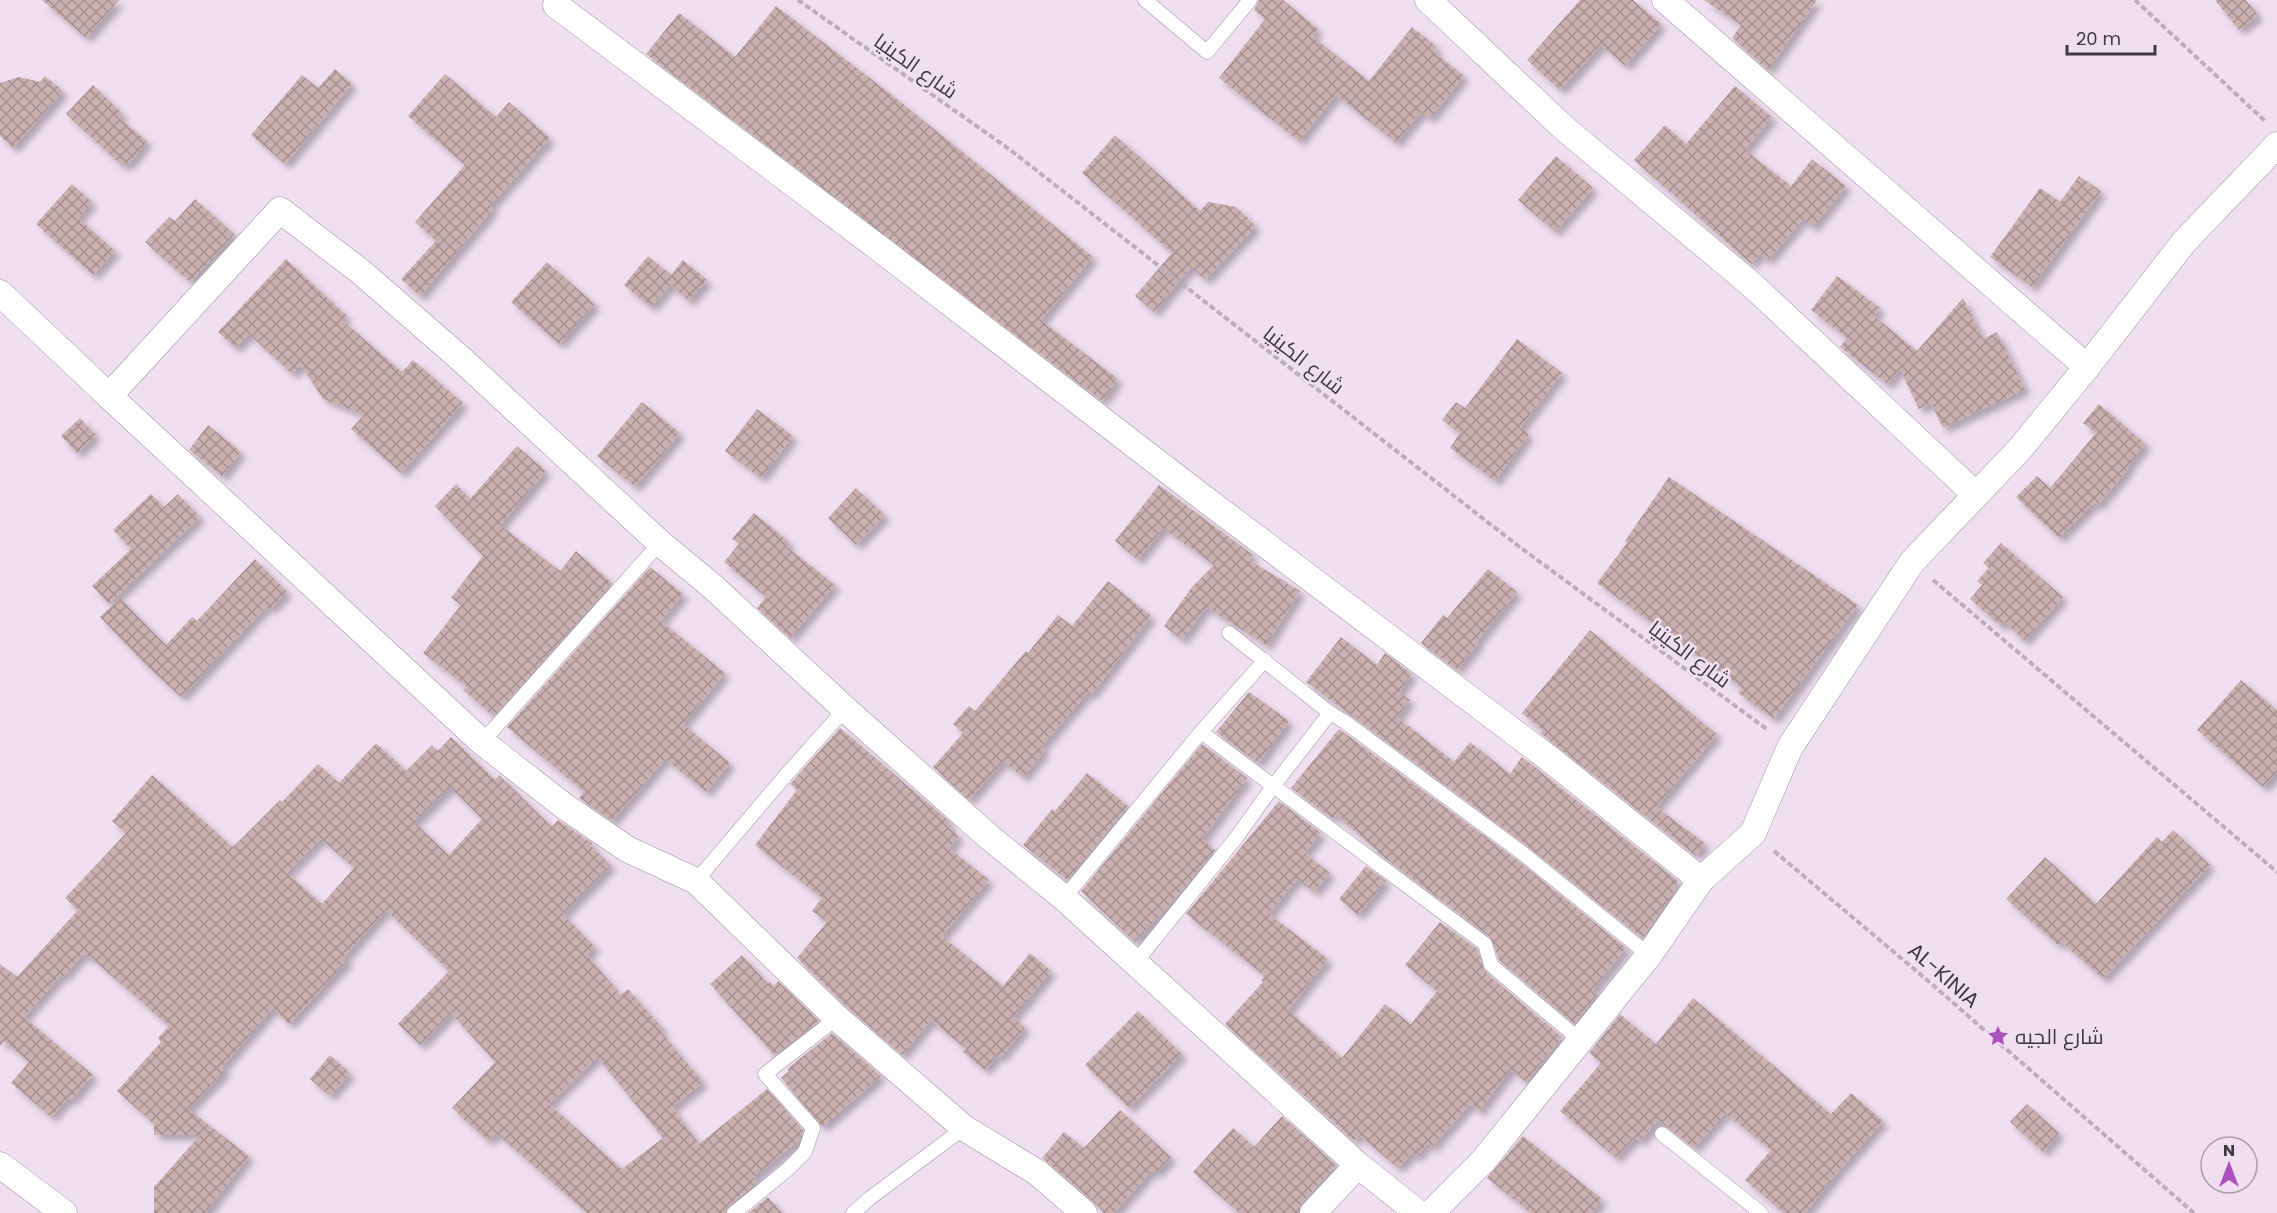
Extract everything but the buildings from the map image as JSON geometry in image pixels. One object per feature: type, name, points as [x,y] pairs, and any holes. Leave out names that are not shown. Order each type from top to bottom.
[{"type":"street","points":[[1428,0],[1564,128],[1752,285],[1976,495]]},
{"type":"street","points":[[1665,0],[2087,367]]},
{"type":"street","points":[[556,5],[1551,760],[1701,880]]},
{"type":"street","points":[[1431,1213],[1483,1161],[1649,955],[1701,880],[1753,833],[1790,747],[1912,562],[2019,450],[2184,242],[2273,135]]},
{"type":"street","points":[[109,396],[280,210],[361,272],[442,342],[660,543],[713,587],[845,710],[989,837],[1064,898],[1358,1165],[1418,1213]]},
{"type":"street","points":[[0,293],[482,742],[564,806],[627,849],[696,881],[837,1018],[964,1128],[1038,1173],[1084,1213]]},
{"type":"street","points":[[0,1165],[64,1213]]},
{"type":"street","points":[[1313,1213],[1358,1165]]},
{"type":"lane","points":[[1145,0],[1207,52],[1250,0]]},
{"type":"lane","points":[[482,742],[660,543]]},
{"type":"lane","points":[[1229,633],[1330,713],[1521,852],[1649,955]]},
{"type":"lane","points":[[1064,898],[1201,732],[1264,660]]},
{"type":"lane","points":[[696,881],[845,710]]},
{"type":"lane","points":[[1135,963],[1236,838],[1330,713]]},
{"type":"lane","points":[[1201,732],[1485,944],[1491,965],[1580,1040]]},
{"type":"lane","points":[[734,1213],[787,1170],[805,1152],[813,1128],[765,1074],[837,1018]]},
{"type":"lane","points":[[853,1213],[964,1128]]},
{"type":"lane","points":[[1662,1134],[1761,1213]]},
{"type":"path","name":"شارع الكينيا","points":[[798,0],[1009,149],[1517,545],[1790,747]]},
{"type":"path","points":[[2135,0],[2273,135]]},
{"type":"path","points":[[1912,562],[2277,872]]},
{"type":"path","name":"AL-KINIA","points":[[1753,833],[1927,980],[2194,1213]]},
{"type":"place","name":"شارع الجيه","points":[[1998,1036]]}]
